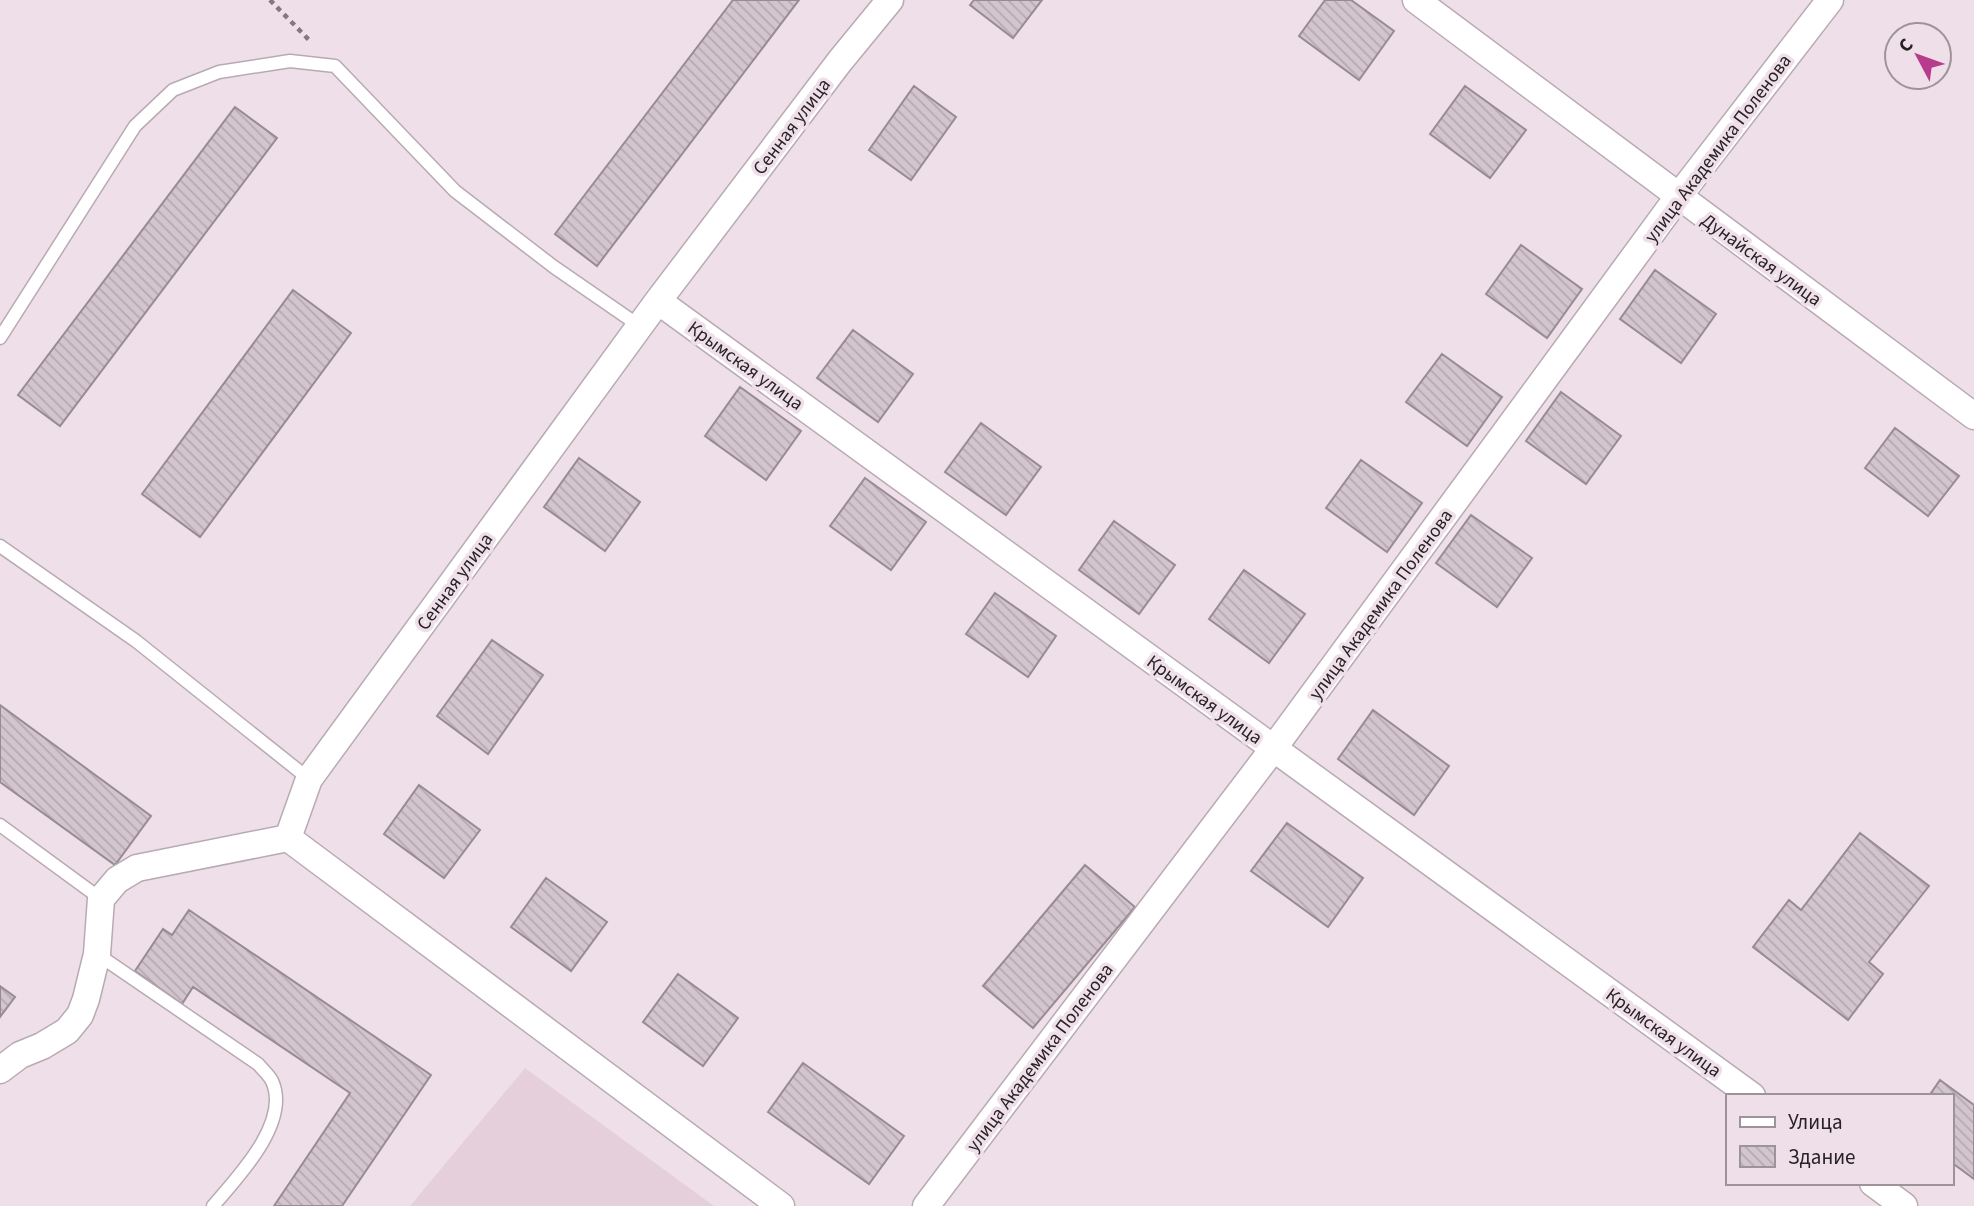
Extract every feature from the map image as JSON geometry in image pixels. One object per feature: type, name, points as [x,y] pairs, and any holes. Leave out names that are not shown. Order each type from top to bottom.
[{"type":"street","name":"Сенная улица","points":[[288,838],[309,779],[658,301],[840,61],[890,0]]},
{"type":"street","name":"Дунайская улица","points":[[1416,0],[1974,416]]},
{"type":"street","name":"улица Академика Поленова","points":[[926,1206],[1273,749],[1678,197],[1830,0]]},
{"type":"street","name":"Крымская улица","points":[[658,301],[1749,1094]]},
{"type":"street","points":[[0,1070],[20,1055],[68,1031],[80,1015],[97,954],[101,899],[117,880],[137,868],[288,838],[781,1206]]},
{"type":"street","points":[[1876,1185],[1904,1206]]},
{"type":"lane","points":[[0,338],[135,126],[173,90],[219,72],[290,61],[335,66],[455,191],[554,267],[641,327]]},
{"type":"lane","points":[[0,546],[136,641],[309,779]]},
{"type":"lane","points":[[0,825],[101,899]]},
{"type":"lane","points":[[97,954],[258,1064],[272,1080],[277,1102],[268,1134],[214,1206]]},
{"type":"path","points":[[270,0],[335,66]]},
{"type":"shaded area","points":[[525,1068],[714,1206],[410,1206]]},
{"type":"building","points":[[733,0],[799,0],[597,266],[555,234]]},
{"type":"building","points":[[974,0],[1042,0],[1013,38],[970,5]]},
{"type":"building","points":[[1325,0],[1351,0],[1394,31],[1359,80],[1299,36]]},
{"type":"building","points":[[914,86],[956,117],[911,180],[869,150]]},
{"type":"building","points":[[1465,86],[1526,130],[1490,178],[1430,134]]},
{"type":"building","points":[[235,107],[277,138],[60,426],[18,395]]},
{"type":"building","points":[[1521,245],[1582,289],[1547,338],[1486,294]]},
{"type":"building","points":[[1655,270],[1716,314],[1681,363],[1620,319]]},
{"type":"building","points":[[293,290],[351,333],[200,537],[142,494]]},
{"type":"building","points":[[853,330],[913,374],[878,422],[817,378]]},
{"type":"building","points":[[1442,354],[1502,397],[1467,446],[1406,402]]},
{"type":"building","points":[[740,387],[801,431],[766,480],[705,436]]},
{"type":"building","points":[[1561,392],[1621,436],[1586,484],[1526,441]]},
{"type":"building","points":[[981,423],[1041,467],[1006,515],[945,472]]},
{"type":"building","points":[[1895,428],[1959,476],[1928,516],[1865,468]]},
{"type":"building","points":[[579,458],[640,502],[605,551],[544,507]]},
{"type":"building","points":[[1361,460],[1422,503],[1387,552],[1326,508]]},
{"type":"building","points":[[865,478],[926,522],[891,570],[830,526]]},
{"type":"building","points":[[1471,515],[1532,558],[1497,607],[1436,563]]},
{"type":"building","points":[[1114,521],[1175,565],[1139,614],[1079,570]]},
{"type":"building","points":[[1244,570],[1305,614],[1269,663],[1209,619]]},
{"type":"building","points":[[995,593],[1056,636],[1028,677],[966,634]]},
{"type":"building","points":[[492,640],[543,675],[488,754],[437,716]]},
{"type":"building","points":[[0,705],[151,816],[115,865],[0,782]]},
{"type":"building","points":[[1373,710],[1449,766],[1414,815],[1338,759]]},
{"type":"building","points":[[419,785],[480,830],[444,878],[384,834]]},
{"type":"building","points":[[1287,823],[1363,878],[1328,927],[1251,871]]},
{"type":"building","points":[[1860,833],[1929,886],[1869,962],[1883,974],[1848,1020],[1753,947],[1789,900],[1801,910]]},
{"type":"building","points":[[1085,865],[1135,907],[1033,1028],[983,986]]},
{"type":"building","points":[[546,878],[607,922],[571,971],[511,927]]},
{"type":"building","points":[[189,910],[431,1075],[342,1206],[274,1206],[350,1093],[193,987],[182,1004],[135,971],[163,929],[172,935]]},
{"type":"building","points":[[678,974],[738,1018],[703,1066],[643,1022]]},
{"type":"building","points":[[0,986],[15,997],[0,1017]]},
{"type":"building","points":[[803,1063],[904,1136],[869,1184],[768,1112]]},
{"type":"building","points":[[1940,1080],[1974,1105],[1974,1179],[1953,1163],[1953,1094],[1930,1094]]}]
